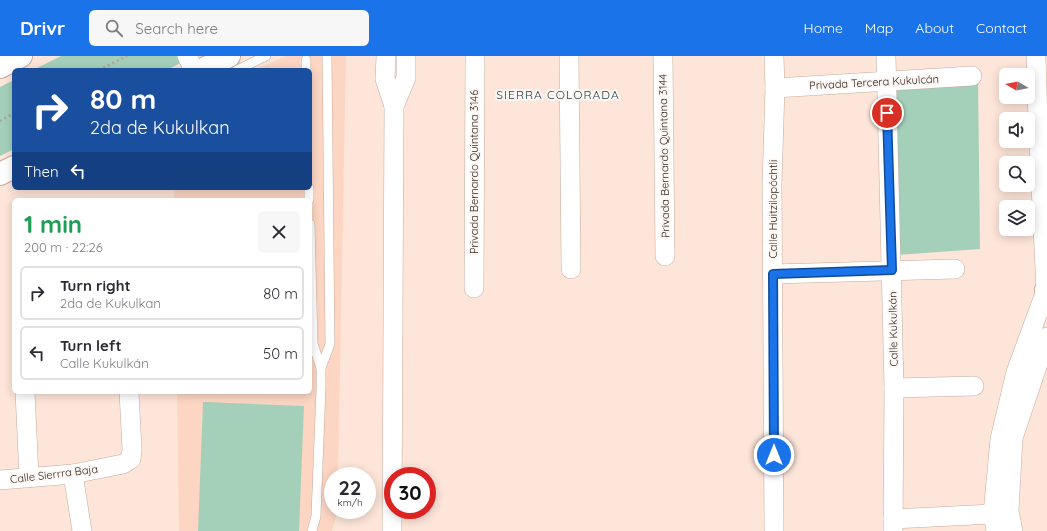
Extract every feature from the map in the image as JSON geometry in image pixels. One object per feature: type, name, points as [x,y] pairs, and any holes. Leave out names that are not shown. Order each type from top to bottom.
[{"type":"main road","points":[[0,67],[21,56]]},
{"type":"main road","points":[[206,68],[229,56]]},
{"type":"main road","points":[[0,174],[12,168]]},
{"type":"street","points":[[187,56],[193,68]]},
{"type":"street","points":[[386,56],[385,79],[394,106],[392,531]]},
{"type":"street","points":[[394,106],[406,78],[406,56]]},
{"type":"street","name":"Privada Bernardo Quintana 3146","points":[[474,288],[475,56]]},
{"type":"street","points":[[569,56],[571,269]]},
{"type":"street","name":"Privada Bernardo Quintana 3144","points":[[663,56],[664,256]]},
{"type":"street","name":"Calle Huitzilopóchtli","points":[[774,56],[775,88],[772,184],[774,531]]},
{"type":"street","name":"Calle Kukulkán","points":[[886,56],[894,388],[893,525]]},
{"type":"street","points":[[893,525],[995,522],[1000,439],[1016,372],[1047,290],[1042,118],[1036,56]]},
{"type":"street","name":"Privada Tercera Kukulcán","points":[[775,88],[972,76]]},
{"type":"street","points":[[773,274],[955,269]]},
{"type":"street","points":[[1013,531],[1009,511],[1013,438],[1047,337]]},
{"type":"street","points":[[894,388],[974,386]]},
{"type":"street","points":[[25,394],[29,477]]},
{"type":"street","name":"Calle Sierrra Baja","points":[[0,480],[74,474],[124,464],[131,459],[132,449],[129,394]]},
{"type":"street","points":[[74,474],[82,531]]},
{"type":"lane","points":[[241,68],[266,56]]},
{"type":"lane","points":[[321,368],[330,344],[327,56]]},
{"type":"lane","points":[[306,60],[306,68]]},
{"type":"lane","points":[[312,304],[313,344],[321,368],[316,516],[312,531]]},
{"type":"lane","points":[[313,344],[330,344]]},
{"type":"path","points":[[103,68],[127,56]]},
{"type":"path","points":[[0,121],[12,114]]},
{"type":"shaded area","points":[[286,56],[346,56],[338,467],[324,467],[324,519],[335,519],[332,531],[179,531],[177,394],[312,394],[312,198],[174,198],[174,190],[312,190],[312,68],[259,68]]},
{"type":"green space","points":[[61,56],[179,56],[182,62],[171,68],[37,68]]},
{"type":"green space","points":[[978,79],[980,249],[897,255],[895,86]]},
{"type":"green space","points":[[12,81],[12,150],[0,156],[0,87]]},
{"type":"green space","points":[[203,402],[304,406],[299,531],[198,531]]},
{"type":"district","name":"SIERRA COLORADA","points":[[558,95]]},
{"type":"route","points":[[774,455],[773,274],[892,270],[887,113]]}]
